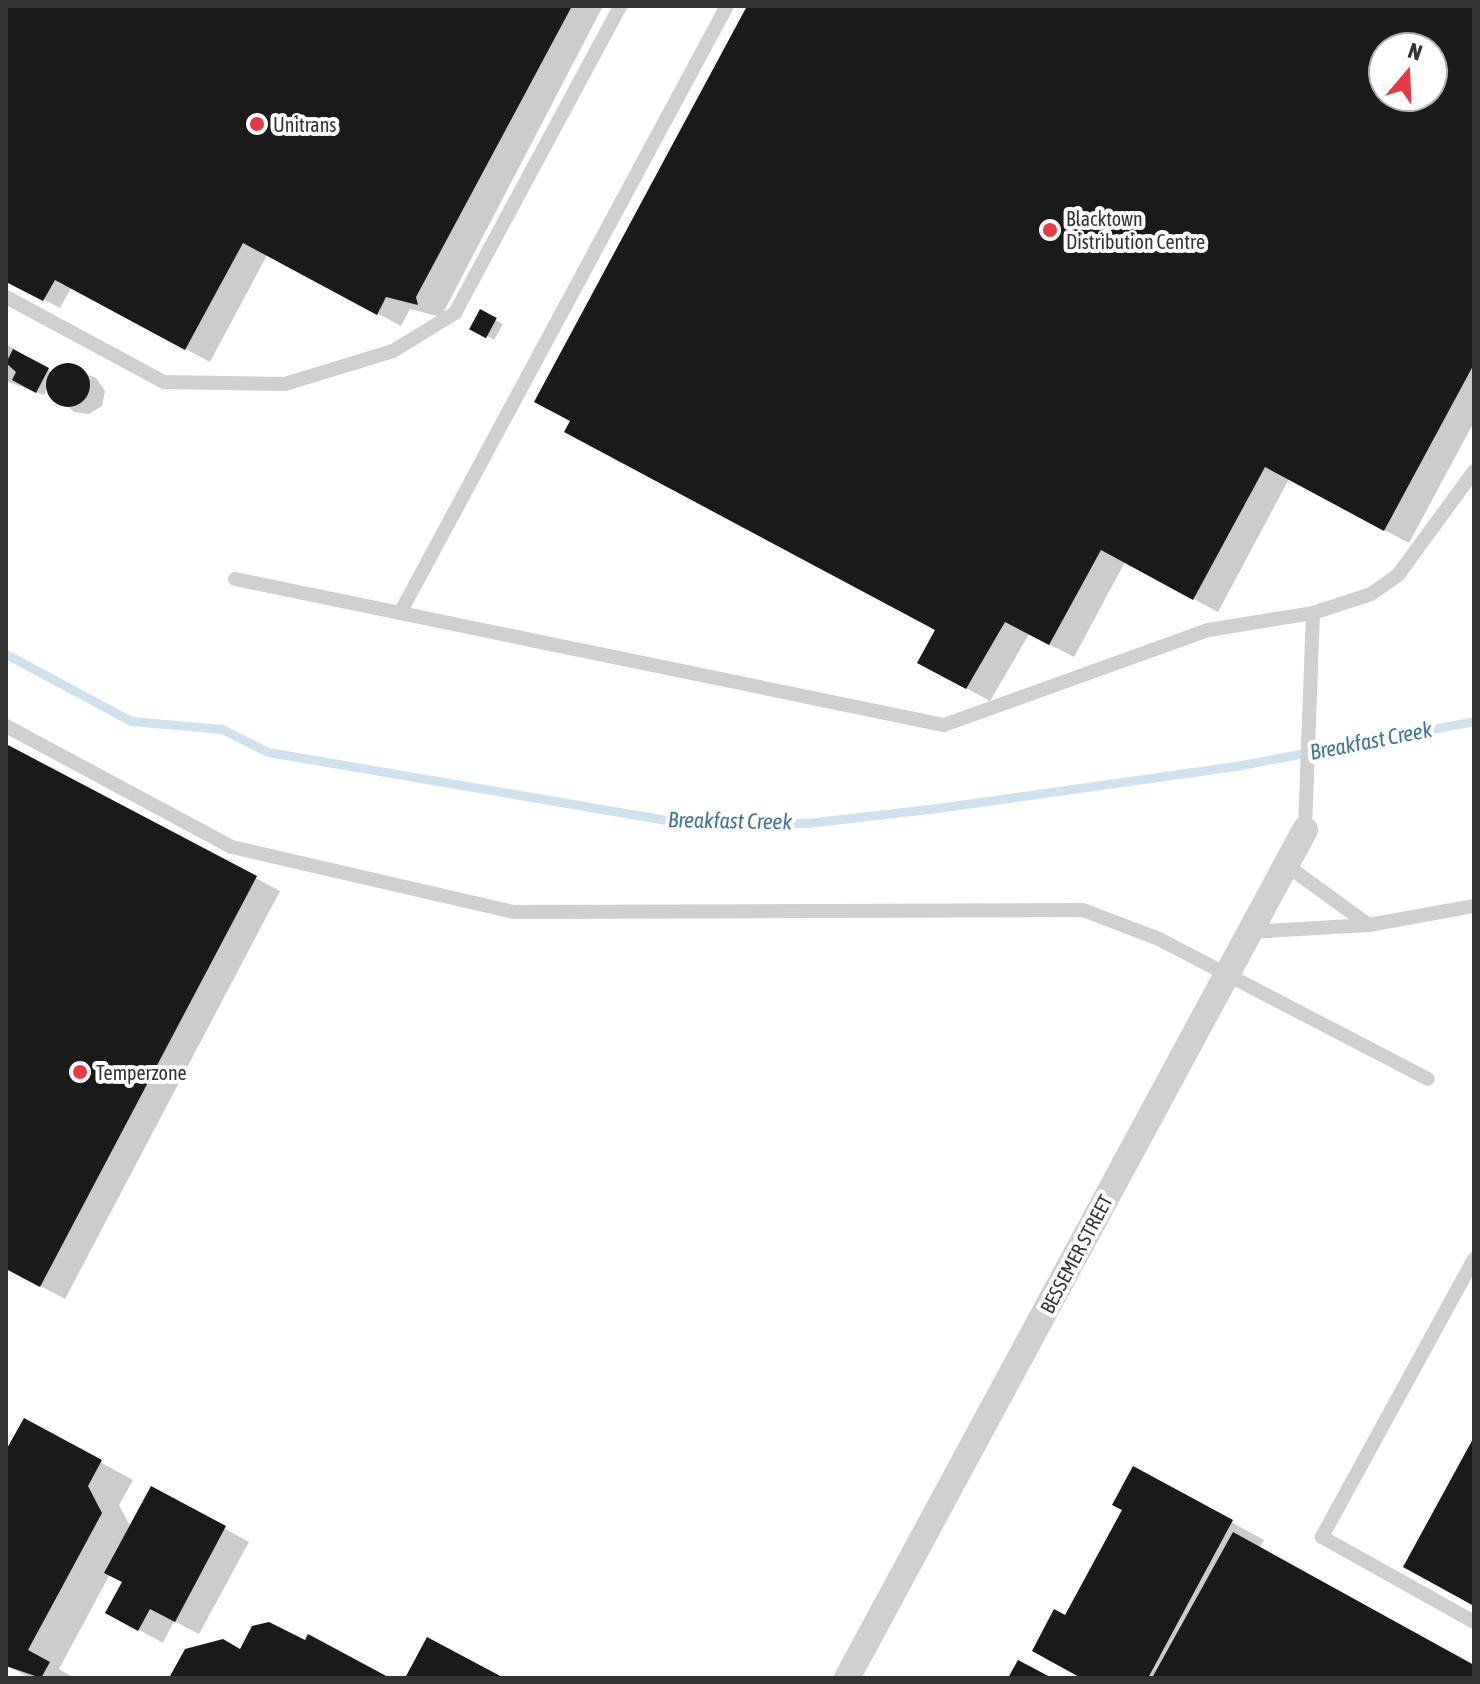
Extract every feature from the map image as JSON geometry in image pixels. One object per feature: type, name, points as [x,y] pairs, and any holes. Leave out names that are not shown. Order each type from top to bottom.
[{"type":"street","name":"BESSEMER STREET","points":[[847,1678],[1305,830]]},
{"type":"lane","points":[[6,297],[164,382],[285,384],[393,351],[455,313],[620,6]]},
{"type":"lane","points":[[400,613],[727,6]]},
{"type":"lane","points":[[235,579],[944,725],[1208,630],[1313,613],[1371,594],[1398,575],[1474,471]]},
{"type":"lane","points":[[1305,830],[1313,613]]},
{"type":"lane","points":[[6,726],[232,847],[514,912],[1083,910],[1121,920],[1428,1079]]},
{"type":"lane","points":[[1286,865],[1369,925]]},
{"type":"lane","points":[[1250,932],[1369,925],[1474,906]]},
{"type":"lane","points":[[1474,1259],[1322,1537],[1474,1622]]},
{"type":"building","name":"Unitrans","points":[[6,6],[572,6],[416,297],[418,305],[386,297],[377,315],[243,243],[185,350],[55,280],[43,301],[6,282]]},
{"type":"building","name":"Blacktown Distribution Centre","points":[[747,6],[1474,6],[1474,364],[1384,531],[1265,467],[1193,600],[1101,550],[1049,645],[1005,622],[966,689],[917,663],[935,630],[564,432],[570,421],[534,402]]},
{"type":"building","points":[[480,309],[497,318],[486,338],[469,329]]},
{"type":"building","points":[[13,349],[49,368],[36,393],[12,380],[16,372],[6,363]]},
{"type":"building","points":[[68,363],[84,369],[90,385],[84,401],[68,407],[52,401],[46,385],[52,369]]},
{"type":"building","name":"Temperzone","points":[[6,744],[257,876],[40,1287],[6,1269]]},
{"type":"building","points":[[24,1418],[102,1460],[88,1486],[102,1513],[28,1650],[50,1662],[41,1678],[6,1666],[6,1450]]},
{"type":"building","points":[[1474,1437],[1474,1606],[1403,1567]]},
{"type":"building","points":[[1133,1466],[1233,1520],[1148,1678],[1081,1678],[1032,1651],[1054,1609],[1065,1615],[1122,1510],[1112,1505]]},
{"type":"building","points":[[151,1486],[226,1526],[175,1622],[150,1609],[138,1631],[105,1613],[122,1582],[104,1573]]},
{"type":"building","points":[[1233,1532],[1474,1665],[1474,1678],[1152,1678]]},
{"type":"building","points":[[269,1622],[305,1640],[308,1634],[390,1678],[169,1678],[185,1649],[223,1639],[240,1649],[252,1626]]},
{"type":"building","points":[[427,1637],[504,1678],[405,1678]]},
{"type":"building","points":[[1018,1660],[1052,1678],[1008,1678]]},
{"type":"waterway","name":"Breakfast Creek","points":[[6,654],[131,721],[222,729],[268,752],[682,823],[808,823],[937,808],[1236,766],[1474,721]]},
{"type":"place","name":"Unitrans","points":[[257,124]]},
{"type":"place","name":"Blacktown Distribution Centre","points":[[1050,230]]},
{"type":"place","name":"Temperzone","points":[[80,1072]]}]
